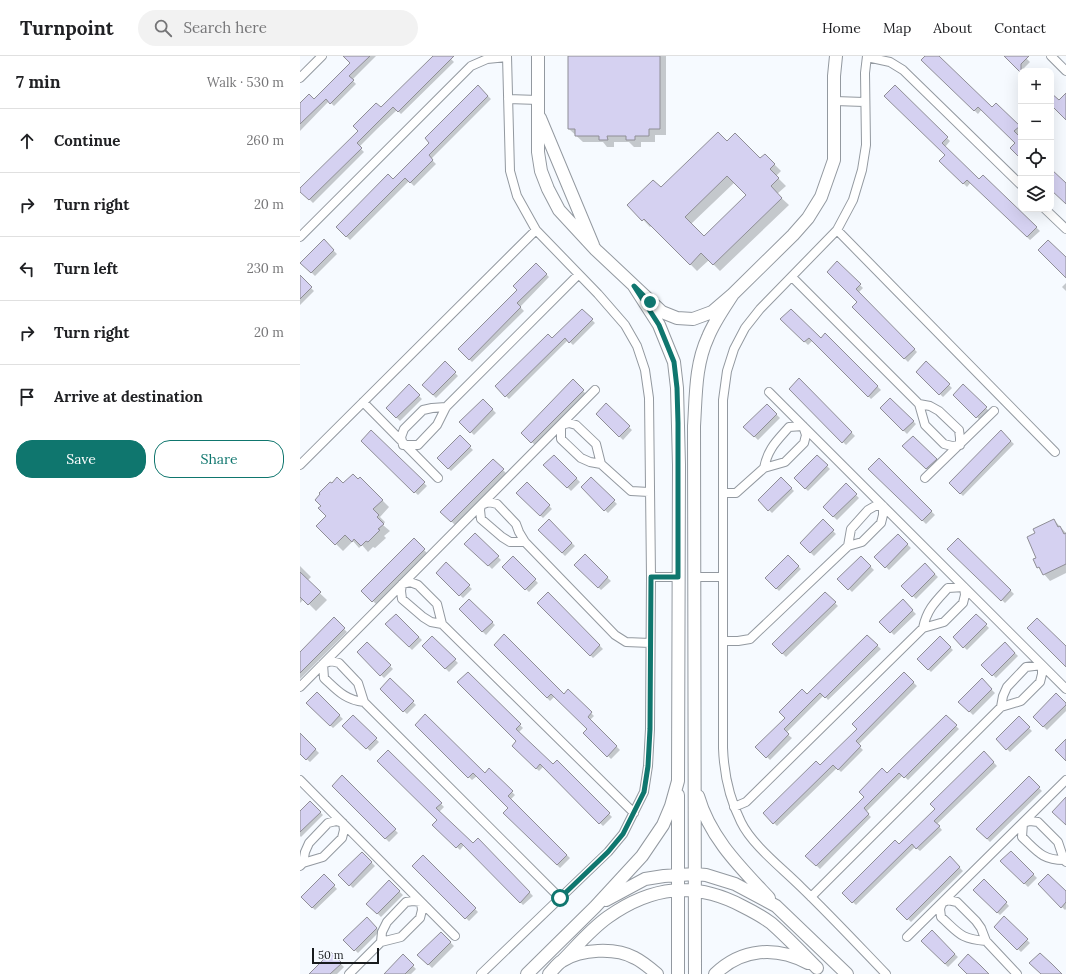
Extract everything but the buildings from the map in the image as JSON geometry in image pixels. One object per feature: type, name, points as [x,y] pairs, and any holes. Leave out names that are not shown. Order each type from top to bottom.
[{"type":"main road","points":[[538,56],[538,152],[541,171],[559,210],[596,250],[662,312],[677,318],[692,319],[712,312],[733,294],[793,235],[808,218],[821,197],[834,160],[834,76],[836,56]]},
{"type":"main road","points":[[538,113],[596,250]]},
{"type":"main road","points":[[634,286],[659,325],[674,362],[678,409],[678,974]]},
{"type":"main road","points":[[695,974],[694,426],[696,381],[707,338],[715,322],[733,294]]},
{"type":"main road","points":[[679,465],[694,465]]},
{"type":"main road","points":[[678,687],[694,687]]},
{"type":"main road","points":[[527,974],[595,907],[642,856],[663,826],[671,806],[678,781]]},
{"type":"main road","points":[[695,782],[702,809],[719,842],[776,906],[847,974]]},
{"type":"main road","points":[[595,907],[645,879],[678,874],[706,875],[735,884],[776,906]]},
{"type":"main road","points":[[548,974],[608,918],[630,904],[660,892],[678,890],[695,890],[712,893],[731,900],[770,922],[820,971]]},
{"type":"main road","points":[[562,961],[592,951],[619,952],[634,957],[658,974]]},
{"type":"main road","points":[[715,974],[737,959],[766,951],[796,957],[820,971]]},
{"type":"street","points":[[300,78],[322,56]]},
{"type":"street","points":[[1051,56],[1066,71]]},
{"type":"street","points":[[300,237],[471,66],[487,59],[507,57],[510,171],[517,196],[536,230],[598,294],[625,325],[637,346],[645,370],[648,398],[651,577],[650,729],[648,766],[644,792],[623,834],[608,852],[481,974]]},
{"type":"street","points":[[886,974],[758,845],[742,823],[728,791],[724,770],[723,400],[728,371],[734,349],[745,328],[760,309],[837,230],[853,200],[862,170],[866,145],[864,102],[867,57],[890,62],[903,70],[1018,182]]},
{"type":"street","points":[[508,99],[538,100]]},
{"type":"street","points":[[835,101],[864,102]]},
{"type":"street","points":[[1048,212],[1066,229]]},
{"type":"street","points":[[300,464],[536,230]]},
{"type":"street","points":[[837,230],[1055,452]]},
{"type":"street","points":[[403,444],[418,444],[437,425],[446,407],[578,275]]},
{"type":"street","points":[[792,277],[919,404],[925,425],[944,444],[952,446],[960,445]]},
{"type":"street","points":[[300,687],[595,390]]},
{"type":"street","points":[[769,392],[1066,689]]},
{"type":"street","points":[[364,402],[403,444],[438,478]]},
{"type":"street","points":[[919,404],[930,406],[939,411],[959,430],[960,445]]},
{"type":"street","points":[[403,444],[401,436],[404,429],[423,410],[446,407]]},
{"type":"street","points":[[925,478],[994,411]]},
{"type":"street","points":[[560,425],[569,423],[576,425],[596,444],[601,464]]},
{"type":"street","points":[[560,425],[561,439],[581,458],[590,462],[601,464],[631,491],[649,492]]},
{"type":"street","points":[[724,493],[736,493],[764,468],[785,462],[804,443],[806,435],[803,426]]},
{"type":"street","points":[[764,468],[766,457],[770,448],[789,428],[803,426]]},
{"type":"street","points":[[481,504],[489,502],[497,504],[516,524],[525,542],[615,635],[626,642],[650,643]]},
{"type":"street","points":[[481,504],[481,519],[510,542],[525,542]]},
{"type":"street","points":[[848,546],[851,529],[868,510],[874,506],[883,506]]},
{"type":"street","points":[[723,641],[750,639],[848,546],[862,542],[881,523],[883,506]]},
{"type":"street","points":[[651,577],[678,577]]},
{"type":"street","points":[[694,577],[723,577]]},
{"type":"street","points":[[402,584],[410,582],[418,584],[437,604],[442,624],[634,813]]},
{"type":"street","points":[[402,584],[402,599],[422,617],[431,622],[442,624]]},
{"type":"street","points":[[734,807],[746,802],[923,628],[944,622],[963,603],[964,587]]},
{"type":"street","points":[[923,628],[925,617],[929,608],[948,588],[964,587]]},
{"type":"street","points":[[324,664],[331,661],[339,663],[358,683],[364,702],[560,898]]},
{"type":"street","points":[[324,664],[324,678],[344,696],[353,701],[364,702]]},
{"type":"street","points":[[811,897],[1001,707],[1021,701],[1040,682],[1042,665]]},
{"type":"street","points":[[1001,707],[1003,696],[1007,687],[1026,667],[1042,665]]},
{"type":"street","points":[[300,780],[455,936]]},
{"type":"street","points":[[907,938],[1066,780]]},
{"type":"street","points":[[301,864],[309,843],[328,823],[336,821],[343,823]]},
{"type":"street","points":[[1030,821],[1038,822],[1058,842],[1065,861],[1052,860],[1042,856],[1022,837],[1023,823],[1030,821]]},
{"type":"street","points":[[301,864],[323,857],[342,838],[344,830],[343,823]]},
{"type":"street","points":[[986,941],[971,940],[961,936],[941,917],[940,909],[942,903],[948,900],[957,902],[976,921],[981,928],[986,941],[1017,974]]},
{"type":"street","points":[[380,942],[382,932],[387,922],[406,902],[421,902]]},
{"type":"street","points":[[349,974],[380,942],[401,937],[420,918],[422,910],[421,902]]},
{"type":"route","points":[[560,898],[608,852],[623,834],[644,792],[648,766],[650,729],[651,577],[678,577],[678,423],[677,388],[674,362],[659,325],[634,286],[650,302]]}]
